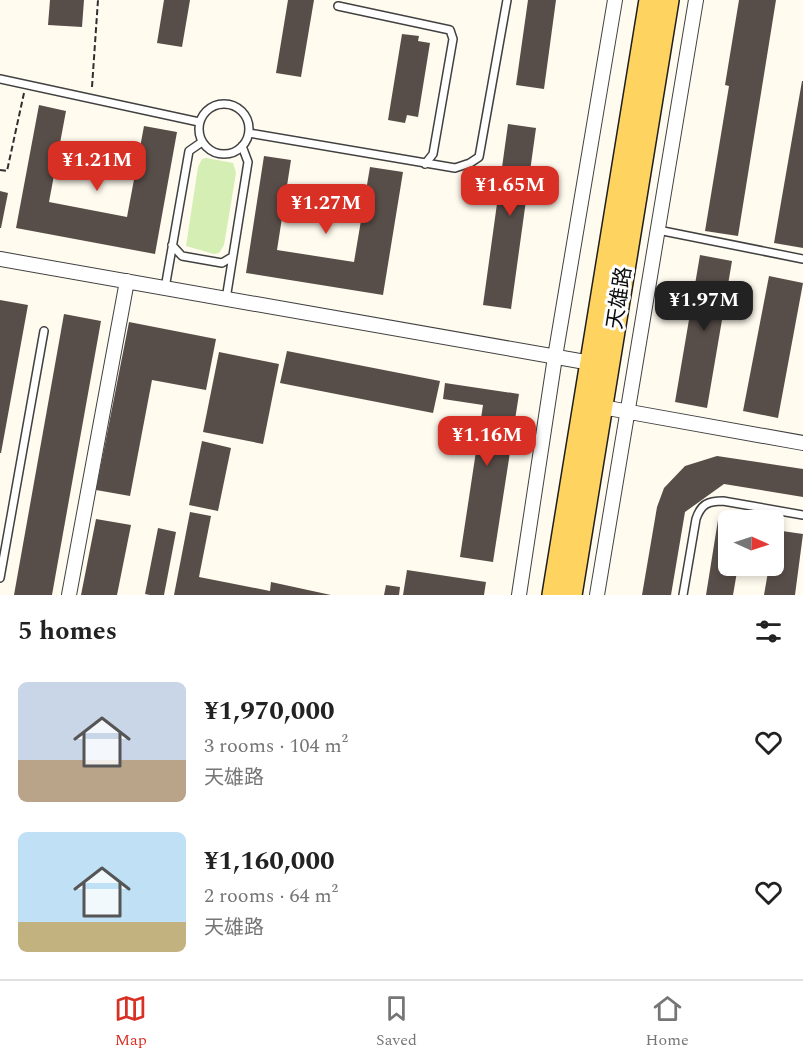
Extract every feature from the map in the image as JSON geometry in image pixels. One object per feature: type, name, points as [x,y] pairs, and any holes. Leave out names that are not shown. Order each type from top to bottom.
[{"type":"main road","name":"天雄路","points":[[553,595],[650,0]]},
{"type":"main road","name":"天雄路","points":[[571,595],[668,0]]},
{"type":"street","points":[[519,595],[555,357],[615,0]]},
{"type":"street","points":[[597,595],[696,0]]},
{"type":"street","points":[[0,259],[591,363]]},
{"type":"street","points":[[69,595],[127,281]]},
{"type":"street","points":[[602,407],[803,443]]},
{"type":"lane","points":[[249,133],[425,164],[455,168],[470,163],[479,157],[507,0]]},
{"type":"lane","points":[[338,6],[450,30],[453,39],[433,154],[425,164]]},
{"type":"lane","points":[[0,79],[199,122]]},
{"type":"lane","points":[[224,103],[232,105],[247,119],[249,133],[242,146],[233,152],[221,154],[214,152],[202,142],[199,122],[210,107],[224,103]]},
{"type":"lane","points":[[165,288],[189,151],[202,142]]},
{"type":"lane","points":[[226,299],[248,162],[242,146]]},
{"type":"lane","points":[[658,230],[803,259]]},
{"type":"lane","points":[[172,245],[182,256],[222,263],[232,257]]},
{"type":"lane","points":[[0,578],[44,332]]},
{"type":"lane","points":[[683,595],[696,519],[699,509],[710,501],[723,501],[803,515]]},
{"type":"path","points":[[91,99],[98,0]]},
{"type":"path","points":[[0,171],[8,171],[26,84]]},
{"type":"green space","points":[[202,159],[233,163],[236,173],[224,245],[219,253],[214,254],[186,246],[198,167]]},
{"type":"building","points":[[50,0],[84,0],[82,27],[48,25]]},
{"type":"building","points":[[164,0],[190,0],[182,47],[157,43]]},
{"type":"building","points":[[288,0],[314,0],[301,77],[276,73]]},
{"type":"building","points":[[528,0],[556,0],[544,89],[516,85]]},
{"type":"building","points":[[739,0],[776,0],[738,236],[705,231],[729,86],[725,85]]},
{"type":"building","points":[[402,34],[419,36],[418,41],[430,43],[418,117],[407,115],[405,123],[388,120]]},
{"type":"building","points":[[803,81],[803,248],[774,243]]},
{"type":"building","points":[[39,105],[66,111],[49,202],[127,217],[144,126],[177,132],[155,254],[16,228]]},
{"type":"building","points":[[508,124],[536,128],[511,309],[483,305]]},
{"type":"building","points":[[264,156],[291,160],[277,250],[354,262],[370,167],[403,172],[383,295],[246,273]]},
{"type":"building","points":[[0,191],[8,193],[1,228],[0,228]]},
{"type":"building","points":[[700,255],[732,261],[707,408],[675,402]]},
{"type":"building","points":[[769,276],[803,283],[778,418],[743,411]]},
{"type":"building","points":[[0,300],[28,305],[1,453],[0,453]]},
{"type":"building","points":[[64,314],[101,321],[52,595],[14,595]]},
{"type":"building","points":[[129,322],[216,339],[206,390],[152,380],[130,496],[96,490]]},
{"type":"building","points":[[287,351],[440,381],[433,413],[280,383]]},
{"type":"building","points":[[219,352],[279,364],[263,444],[203,432]]},
{"type":"building","points":[[445,383],[519,394],[493,562],[460,557],[483,405],[443,399]]},
{"type":"building","points":[[202,441],[231,448],[218,511],[189,505]]},
{"type":"building","points":[[717,456],[803,469],[803,497],[724,484],[685,512],[671,595],[642,595],[657,507],[664,488],[685,466]]},
{"type":"building","points":[[190,512],[211,516],[199,577],[270,591],[271,582],[331,595],[174,595]]},
{"type":"building","points":[[96,519],[131,525],[117,595],[81,595]]},
{"type":"building","points":[[718,520],[718,576],[736,576],[733,595],[706,595]]},
{"type":"building","points":[[158,528],[176,532],[164,595],[150,595],[145,594]]},
{"type":"building","points":[[784,531],[803,534],[795,595],[764,595],[767,576],[784,576]]},
{"type":"building","points":[[407,570],[486,582],[484,595],[403,595]]},
{"type":"building","points":[[386,585],[400,587],[399,595],[384,595]]}]
